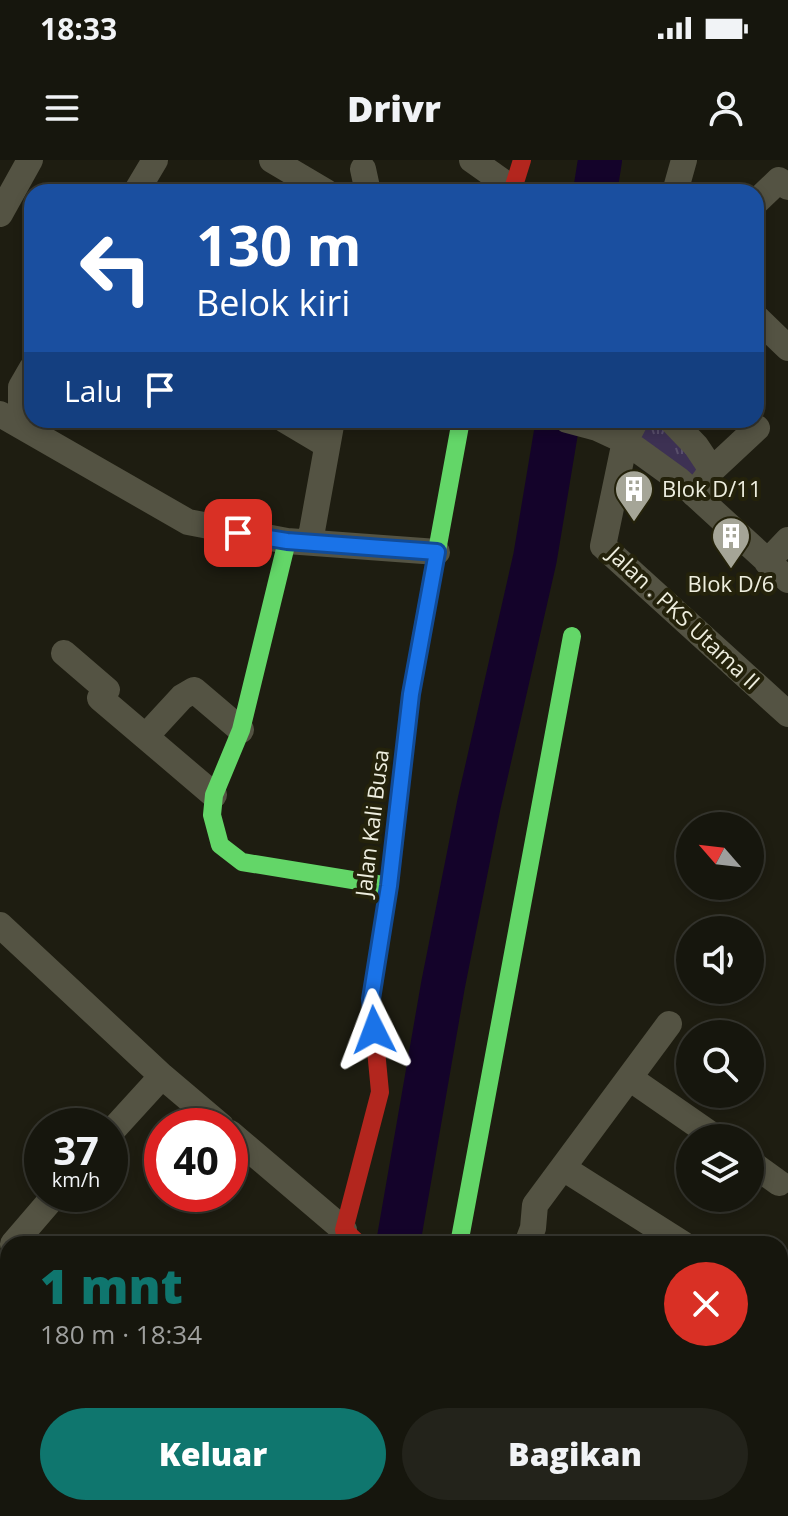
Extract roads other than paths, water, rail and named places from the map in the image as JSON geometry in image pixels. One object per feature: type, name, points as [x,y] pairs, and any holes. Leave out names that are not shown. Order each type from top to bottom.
[{"type":"street","points":[[0,214],[30,160]]},
{"type":"street","points":[[141,184],[155,160]]},
{"type":"street","points":[[272,160],[312,184]]},
{"type":"street","points":[[472,160],[504,184]]},
{"type":"street","points":[[514,184],[522,160]]},
{"type":"street","points":[[677,184],[684,160]]},
{"type":"street","points":[[764,194],[779,180],[788,187]]},
{"type":"street","points":[[764,325],[788,348]]},
{"type":"street","points":[[24,382],[10,420],[188,522],[298,542],[437,552]]},
{"type":"street","name":"Jalan Kali Busa","points":[[350,1236],[380,1092],[371,999],[389,886],[411,694],[460,428]]},
{"type":"street","points":[[597,428],[631,431],[653,459],[788,580]]},
{"type":"street","points":[[679,428],[712,470]]},
{"type":"street","points":[[694,494],[712,470],[757,428]]},
{"type":"street","name":"Jalan . PKS Utama II","points":[[631,431],[603,546],[782,698]]},
{"type":"street","points":[[329,432],[241,730],[214,795],[212,815],[220,845],[242,862],[389,886]]},
{"type":"street","points":[[767,562],[788,540]]},
{"type":"street","points":[[460,1236],[572,636]]},
{"type":"street","points":[[64,653],[107,690],[100,698],[214,795]]},
{"type":"street","points":[[146,736],[182,697],[194,690],[241,730]]},
{"type":"street","points":[[0,925],[200,1108]]},
{"type":"street","points":[[530,1236],[535,1205],[669,1024]]},
{"type":"street","points":[[128,1113],[162,1076]]},
{"type":"street","points":[[631,1079],[696,1124]]},
{"type":"street","points":[[248,1149],[346,1236]]},
{"type":"street","points":[[563,1168],[670,1236]]},
{"type":"street","points":[[764,1172],[779,1183]]},
{"type":"street","points":[[20,1236],[41,1212]]},
{"type":"waterway","points":[[596,184],[600,160]]},
{"type":"waterway","points":[[399,1236],[443,985],[479,804],[535,558],[557,428]]},
{"type":"place","name":"Blok D/11","points":[[634,523]]},
{"type":"place","name":"Blok D/6","points":[[731,570]]}]
